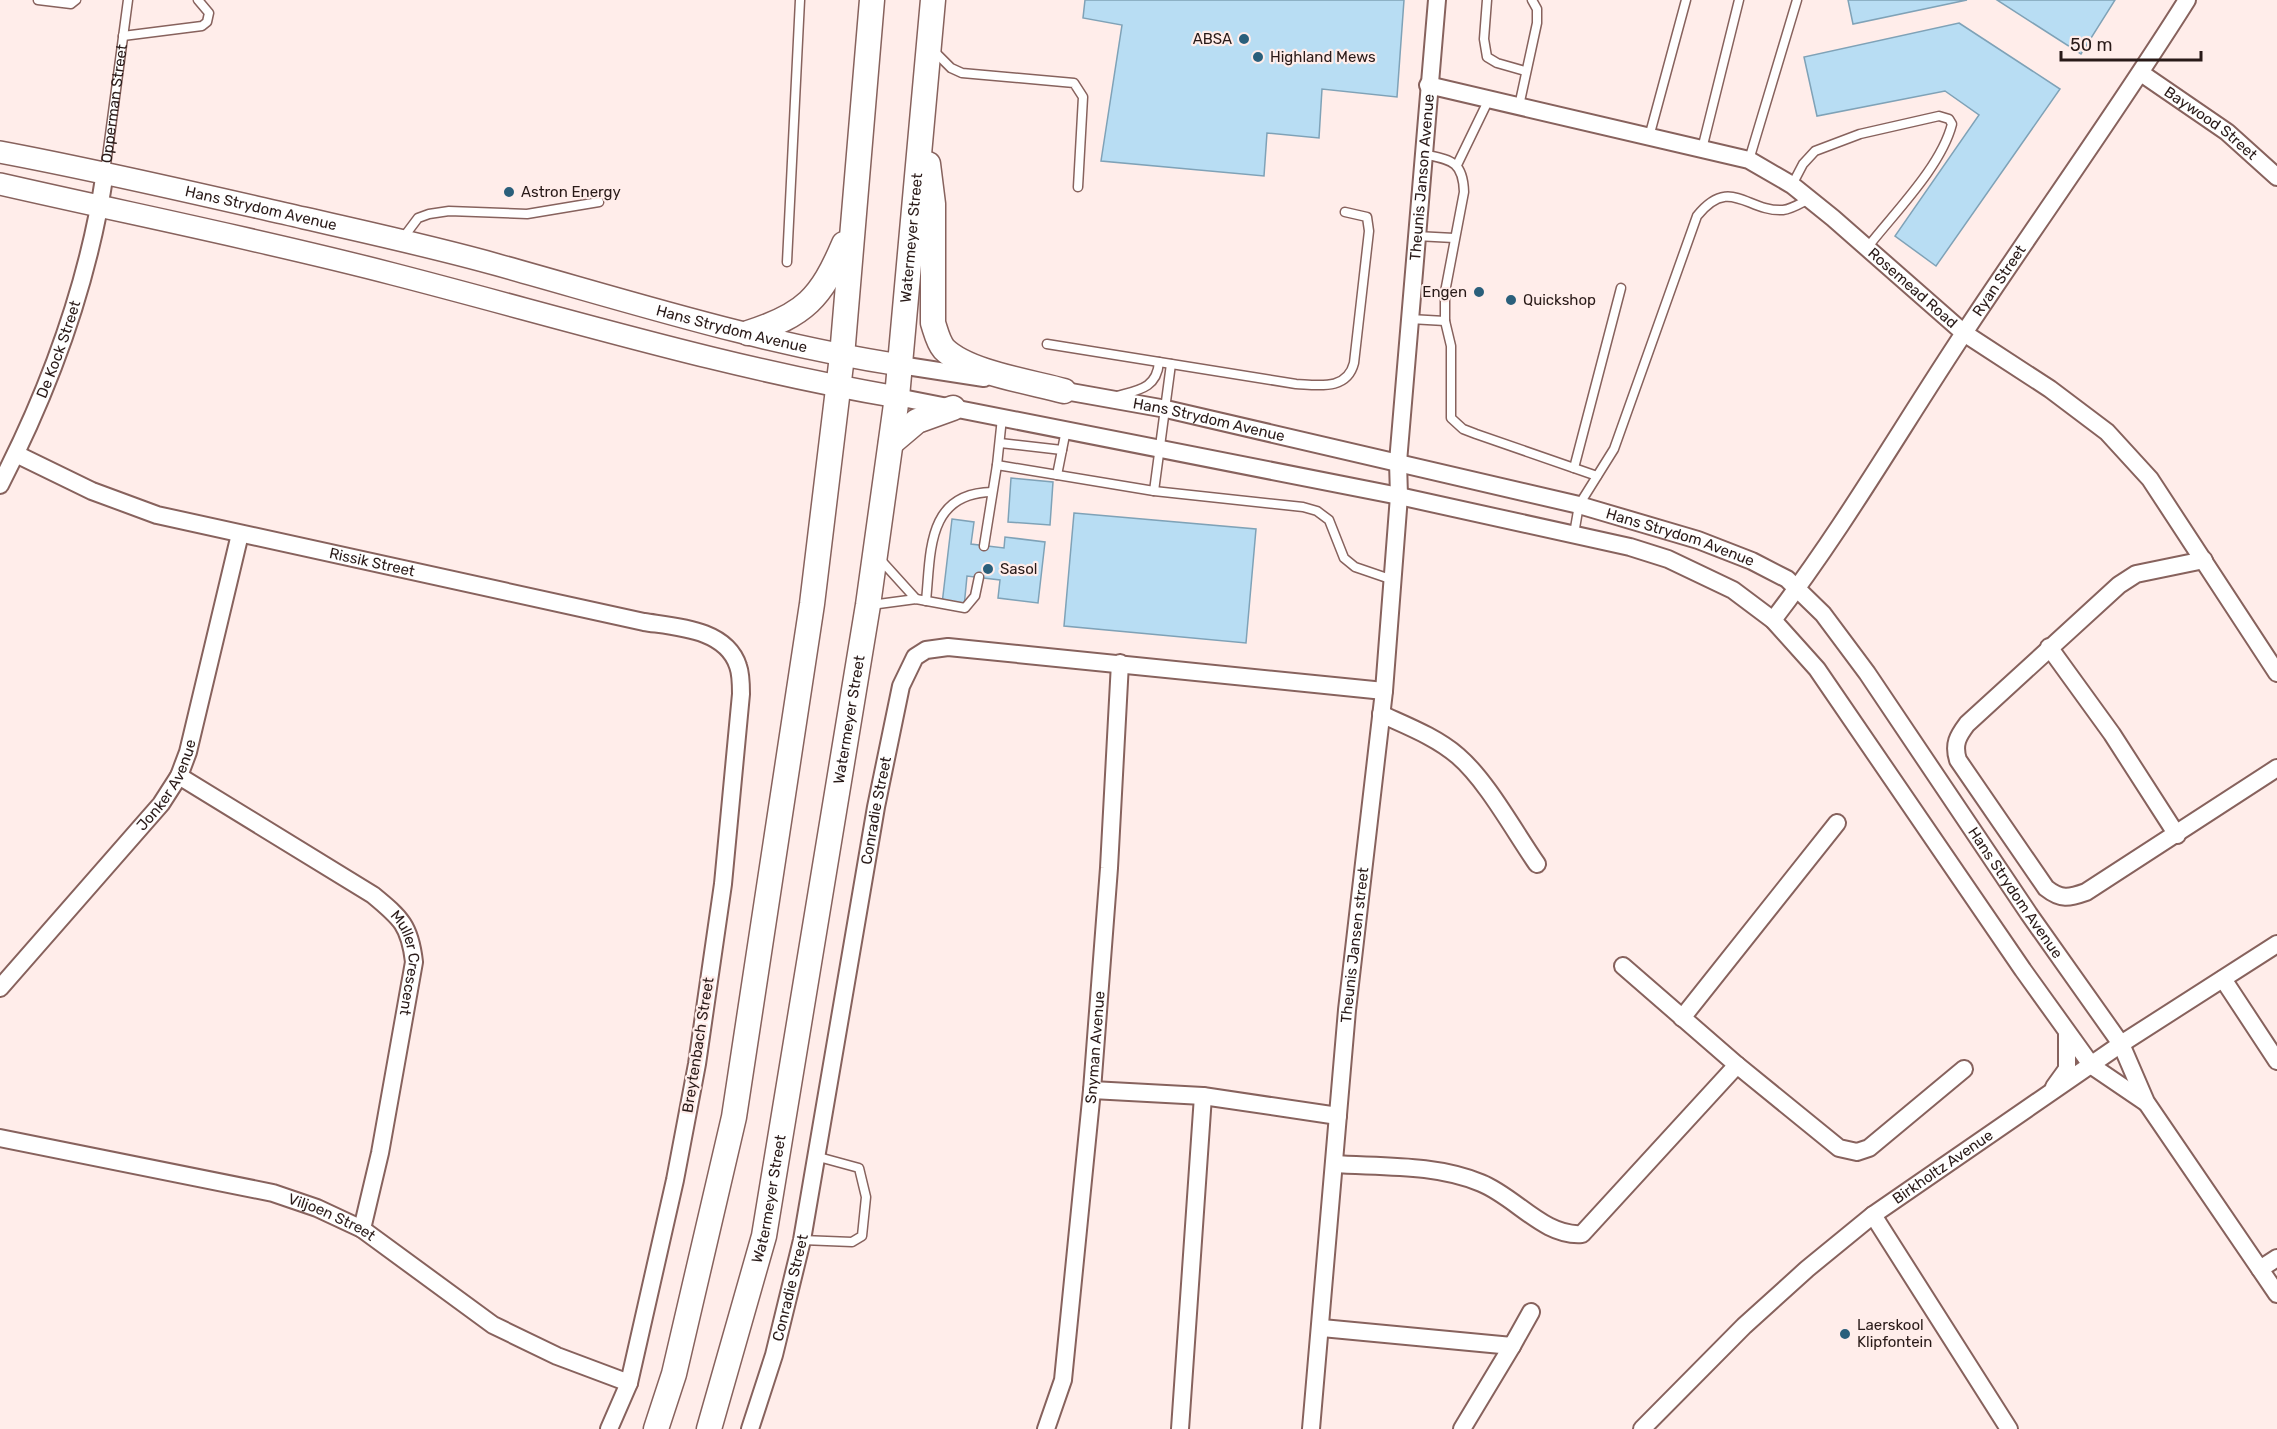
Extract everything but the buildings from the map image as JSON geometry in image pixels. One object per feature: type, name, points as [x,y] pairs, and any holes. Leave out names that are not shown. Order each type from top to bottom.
[{"type":"main road","points":[[656,1429],[677,1363],[734,1117],[812,604],[842,356],[872,0]]},
{"type":"main road","name":"Watermeyer Street","points":[[709,1429],[764,1236],[868,605],[897,397],[933,0]]},
{"type":"main road","points":[[922,120],[933,204],[932,307],[933,323],[938,338],[944,348],[968,363],[1064,391]]},
{"type":"main road","points":[[748,333],[783,322],[802,309],[832,273],[852,226]]},
{"type":"main road","points":[[891,443],[917,421],[954,408]]},
{"type":"street","name":"Theunis Janson Avenue","points":[[1398,462],[1428,85],[1437,0]]},
{"type":"street","name":"Ryan Street","points":[[1773,620],[1798,588],[1964,333],[2141,73],[2187,0]]},
{"type":"street","name":"Baywood Street","points":[[2141,73],[2227,132],[2277,177]]},
{"type":"street","name":"Rosemead Road","points":[[1428,85],[1749,160],[1792,185],[1964,333],[2050,389],[2107,432],[2150,479],[2277,673]]},
{"type":"street","name":"Hans Strydom Avenue","points":[[0,152],[105,171],[401,241],[842,356],[1166,409],[1398,462],[1669,530],[1771,570],[1798,588],[1823,614],[1867,673],[2121,1044],[2146,1102],[2277,1294]]},
{"type":"street","name":"Opperman Street","points":[[99,207],[105,171]]},
{"type":"street","name":"Hans Strydom Avenue","points":[[0,184],[392,273],[589,327],[838,387],[1399,496],[1574,534],[1668,559],[1733,590],[1773,620],[1817,669],[2092,1066],[2146,1102]]},
{"type":"street","name":"De Kock Street","points":[[0,484],[38,410],[62,347],[99,207]]},
{"type":"street","name":"Rissik Street","points":[[16,454],[127,504],[157,515],[633,620],[685,628],[719,640],[732,653]]},
{"type":"street","name":"Theunis Jansen street","points":[[1311,1429],[1322,1328],[1347,1010],[1384,691],[1399,496],[1398,462]]},
{"type":"street","name":"Jonker Avenue","points":[[0,987],[161,804],[179,776],[188,752],[240,534]]},
{"type":"street","points":[[2204,560],[2136,574],[2119,585],[1983,706],[1957,738],[1955,749],[1958,760],[2046,888],[2057,897],[2067,899],[2086,892],[2277,768]]},
{"type":"street","name":"Conradie Street","points":[[750,1429],[774,1355],[802,1240],[815,1156],[861,908],[876,807],[901,686],[915,657],[926,650],[948,647],[1384,691]]},
{"type":"street","points":[[2049,647],[2112,734],[2177,835]]},
{"type":"street","name":"Breytenbach Street","points":[[609,1429],[629,1383],[675,1180],[697,1064],[720,906],[741,694],[739,667],[732,653]]},
{"type":"street","name":"Snyman Avenue","points":[[1046,1429],[1062,1380],[1092,1090],[1109,868],[1120,663]]},
{"type":"street","points":[[1381,714],[1438,742],[1459,757],[1476,775],[1537,864]]},
{"type":"street","name":"Muller Crescent","points":[[179,776],[373,896],[394,912],[411,936],[414,962],[380,1153],[362,1229]]},
{"type":"street","points":[[1682,1018],[1837,823]]},
{"type":"street","name":"Birkholtz Avenue","points":[[1642,1429],[1744,1326],[1807,1269],[1873,1215],[2121,1044],[2277,944]]},
{"type":"street","points":[[1623,966],[1737,1065],[1839,1148],[1857,1152],[1869,1148],[1964,1069]]},
{"type":"street","points":[[2223,979],[2277,1061]]},
{"type":"street","points":[[2048,1095],[2067,1069],[2067,1032]]},
{"type":"street","points":[[1334,1164],[1424,1170],[1458,1176],[1481,1183],[1506,1196],[1553,1230],[1569,1235],[1582,1234],[1737,1065]]},
{"type":"street","points":[[1092,1090],[1203,1096],[1338,1116]]},
{"type":"street","points":[[1180,1429],[1203,1096]]},
{"type":"street","name":"Viljoen Street","points":[[0,1138],[273,1192],[317,1208],[362,1229],[493,1325],[557,1356],[629,1383]]},
{"type":"street","points":[[1873,1215],[2009,1429]]},
{"type":"street","points":[[2260,1269],[2277,1258]]},
{"type":"street","points":[[1462,1429],[1531,1312]]},
{"type":"street","points":[[1322,1328],[1512,1346]]},
{"type":"lane","points":[[38,0],[70,4],[76,0]]},
{"type":"lane","name":"Opperman Street","points":[[105,171],[128,0]]},
{"type":"lane","points":[[123,36],[202,26],[207,22],[209,13],[198,0]]},
{"type":"lane","points":[[787,262],[800,0]]},
{"type":"lane","points":[[1487,0],[1484,39],[1487,57],[1497,63],[1525,71]]},
{"type":"lane","points":[[1519,106],[1537,22],[1537,9],[1532,0]]},
{"type":"lane","points":[[1650,136],[1686,0]]},
{"type":"lane","points":[[1702,149],[1739,0]]},
{"type":"lane","points":[[1749,160],[1797,0]]},
{"type":"lane","points":[[930,43],[936,54],[951,68],[962,73],[1070,82],[1078,86],[1083,97],[1078,187]]},
{"type":"lane","points":[[1458,165],[1488,99]]},
{"type":"lane","points":[[1792,185],[1803,164],[1815,151],[1860,135],[1939,116],[1950,118],[1952,124],[1946,142],[1923,176],[1867,248]]},
{"type":"lane","points":[[1423,154],[1450,160],[1458,165],[1464,177],[1464,192],[1445,292],[1445,321],[1451,346],[1450,412],[1456,424],[1476,434],[1597,476]]},
{"type":"lane","points":[[1574,534],[1579,506],[1614,449],[1697,216],[1707,203],[1720,197],[1736,198],[1781,210],[1809,199]]},
{"type":"lane","points":[[401,241],[418,219],[429,214],[449,211],[527,214],[599,202]]},
{"type":"lane","points":[[1047,344],[1296,384],[1329,386],[1347,377],[1354,363],[1369,219],[1364,214],[1345,212]]},
{"type":"lane","points":[[1416,236],[1454,238]]},
{"type":"lane","points":[[1574,468],[1621,288]]},
{"type":"lane","points":[[1410,319],[1445,321]]},
{"type":"lane","points":[[1108,399],[1149,386],[1157,377],[1159,362]]},
{"type":"lane","points":[[1154,491],[1171,364]]},
{"type":"lane","points":[[984,546],[998,465],[1002,418]]},
{"type":"lane","points":[[1057,475],[1066,430]]},
{"type":"lane","points":[[1000,443],[1062,450]]},
{"type":"lane","points":[[998,465],[1154,491],[1317,510],[1329,520],[1344,558],[1355,567],[1393,580]]},
{"type":"lane","points":[[926,601],[934,530],[940,518],[950,506],[967,494],[992,492]]},
{"type":"lane","points":[[875,554],[916,599]]},
{"type":"lane","points":[[868,605],[916,599],[965,608],[975,596],[979,577]]},
{"type":"lane","points":[[802,1240],[852,1242],[862,1236],[864,1229],[866,1197],[859,1168],[815,1156]]},
{"type":"place","name":"ABSA","points":[[1244,39]]},
{"type":"place","name":"Highland Mews","points":[[1258,57]]},
{"type":"place","name":"Astron Energy","points":[[509,192]]},
{"type":"place","name":"Engen","points":[[1479,292]]},
{"type":"place","name":"Quickshop","points":[[1511,300]]},
{"type":"place","name":"Sasol","points":[[988,569]]},
{"type":"place","name":"Laerskool Klipfontein","points":[[1845,1334]]}]
